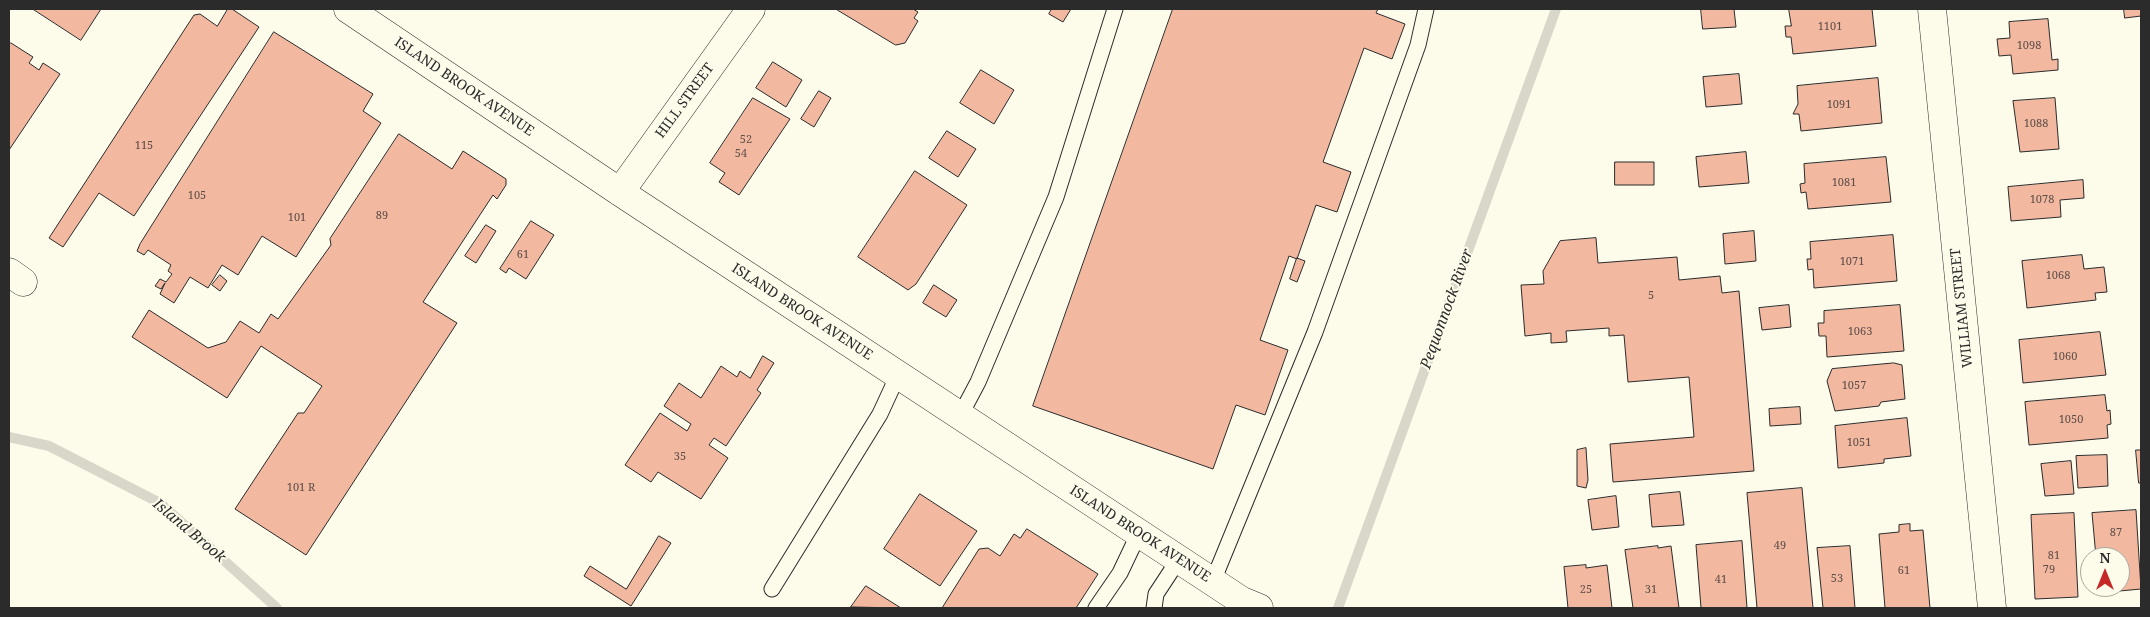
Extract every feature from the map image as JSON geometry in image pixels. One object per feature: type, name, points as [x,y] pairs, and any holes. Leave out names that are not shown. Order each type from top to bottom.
[{"type":"street","name":"ISLAND BROOK AVENUE","points":[[348,9],[620,192],[960,416],[1242,601],[1259,608]]},
{"type":"street","name":"HILL STREET","points":[[620,192],[751,9]]},
{"type":"street","name":"WILLIAM STREET","points":[[1932,9],[1992,608]]},
{"type":"lane","points":[[960,416],[978,382],[1056,197],[1115,9]]},
{"type":"lane","points":[[1213,581],[1315,332],[1418,45],[1426,9]]},
{"type":"lane","points":[[772,589],[880,414],[898,375]]},
{"type":"lane","points":[[1096,608],[1120,573],[1139,533]]},
{"type":"lane","points":[[1154,608],[1156,594],[1179,559]]},
{"type":"building","points":[[33,9],[101,9],[81,40]]},
{"type":"building","points":[[228,9],[232,9],[259,27],[134,216],[99,193],[63,247],[49,238],[194,15],[200,14],[217,26]]},
{"type":"building","points":[[836,9],[913,9],[918,12],[914,18],[918,21],[905,43],[896,45]]},
{"type":"building","points":[[1052,9],[1071,9],[1063,22],[1049,14]]},
{"type":"building","points":[[1173,9],[1378,9],[1376,13],[1405,24],[1392,59],[1364,48],[1323,162],[1351,172],[1337,212],[1316,205],[1297,259],[1289,256],[1260,340],[1288,350],[1265,415],[1236,405],[1213,469],[1033,406]]},
{"type":"building","points":[[1701,9],[1734,9],[1736,27],[1703,29]]},
{"type":"building","points":[[1789,9],[1872,9],[1876,46],[1793,54],[1791,37],[1786,37],[1785,26],[1791,26]]},
{"type":"building","points":[[2124,9],[2141,9],[2141,16],[2125,18]]},
{"type":"building","points":[[2048,19],[2052,60],[2058,59],[2058,70],[2013,74],[2011,55],[1999,56],[1997,39],[2010,38],[2009,22]]},
{"type":"building","points":[[274,32],[373,94],[363,111],[381,123],[296,257],[262,236],[238,275],[222,265],[208,288],[190,277],[174,303],[160,294],[165,283],[161,289],[155,286],[160,279],[166,282],[172,274],[168,271],[171,265],[148,250],[144,255],[137,251]]},
{"type":"building","points":[[11,43],[33,57],[29,63],[39,70],[43,63],[60,74],[9,150],[9,45]]},
{"type":"building","points":[[773,62],[802,80],[786,107],[756,88]]},
{"type":"building","points":[[981,70],[1014,90],[994,124],[960,103]]},
{"type":"building","points":[[1739,74],[1742,104],[1706,107],[1703,77]]},
{"type":"building","points":[[1878,78],[1882,123],[1801,131],[1799,114],[1793,114],[1798,104],[1797,86]]},
{"type":"building","points":[[819,91],[831,98],[814,127],[801,119]]},
{"type":"building","points":[[753,98],[790,119],[739,195],[719,182],[725,173],[710,163]]},
{"type":"building","points":[[2055,98],[2059,149],[2020,152],[2013,101]]},
{"type":"building","points":[[947,131],[976,149],[958,177],[929,158]]},
{"type":"building","points":[[399,134],[452,169],[463,151],[506,179],[506,185],[497,199],[493,195],[423,302],[457,323],[306,555],[235,509],[298,413],[304,413],[322,386],[261,346],[227,398],[132,337],[149,310],[208,348],[226,342],[240,321],[259,333],[271,314],[278,319],[331,245],[330,239]]},
{"type":"building","points":[[1746,152],[1749,183],[1699,187],[1696,157]]},
{"type":"building","points":[[1886,157],[1891,202],[1808,209],[1806,192],[1801,193],[1800,184],[1805,183],[1804,164]]},
{"type":"building","points":[[1615,162],[1654,162],[1654,185],[1615,185]]},
{"type":"building","points":[[915,171],[967,205],[916,284],[908,290],[858,257]]},
{"type":"building","points":[[2083,180],[2084,198],[2060,200],[2061,217],[2011,221],[2008,187]]},
{"type":"building","points":[[531,221],[554,235],[526,279],[509,268],[506,273],[500,269]]},
{"type":"building","points":[[486,225],[496,231],[476,263],[465,256]]},
{"type":"building","points":[[1754,231],[1756,261],[1725,264],[1723,234]]},
{"type":"building","points":[[1893,235],[1897,281],[1814,288],[1813,269],[1808,270],[1807,259],[1811,259],[1810,242]]},
{"type":"building","points":[[1596,238],[1598,263],[1677,257],[1679,280],[1720,276],[1722,293],[1739,291],[1754,471],[1613,482],[1610,444],[1694,437],[1689,377],[1628,382],[1624,335],[1609,336],[1609,328],[1566,331],[1567,342],[1551,343],[1551,333],[1525,336],[1521,285],[1544,284],[1543,271],[1560,241]]},
{"type":"building","points":[[2082,255],[2084,269],[2104,267],[2107,292],[2095,293],[2096,300],[2027,308],[2022,261]]},
{"type":"building","points":[[1297,258],[1305,261],[1297,282],[1290,279]]},
{"type":"building","points":[[220,275],[227,281],[220,291],[212,285]]},
{"type":"building","points":[[934,285],[957,300],[946,317],[923,303]]},
{"type":"building","points":[[1789,305],[1791,327],[1762,330],[1759,308]]},
{"type":"building","points":[[1900,305],[1904,351],[1827,357],[1826,336],[1819,336],[1818,323],[1824,323],[1824,311]]},
{"type":"building","points":[[2100,332],[2106,375],[2023,383],[2019,340]]},
{"type":"building","points":[[763,356],[774,363],[757,390],[761,393],[726,446],[714,438],[709,445],[728,458],[701,499],[658,472],[651,482],[625,465],[660,413],[687,431],[691,424],[664,406],[679,383],[701,398],[721,366],[737,377],[740,371],[750,378]]},
{"type":"building","points":[[1894,363],[1902,365],[1905,399],[1881,402],[1879,406],[1835,411],[1827,381],[1832,369]]},
{"type":"building","points":[[2105,395],[2107,411],[2110,410],[2111,424],[2107,425],[2108,438],[2029,445],[2025,402]]},
{"type":"building","points":[[1800,407],[1801,424],[1770,426],[1769,409]]},
{"type":"building","points":[[1907,418],[1911,456],[1884,459],[1884,463],[1838,468],[1835,426]]},
{"type":"building","points":[[1586,448],[1588,480],[1586,488],[1577,486],[1577,450]]},
{"type":"building","points":[[2136,450],[2141,450],[2141,483],[2139,483]]},
{"type":"building","points":[[2107,455],[2108,486],[2078,488],[2076,456]]},
{"type":"building","points":[[2071,461],[2074,494],[2045,496],[2041,464]]},
{"type":"building","points":[[1802,488],[1813,608],[1757,608],[1747,493]]},
{"type":"building","points":[[1680,492],[1684,525],[1652,527],[1649,495]]},
{"type":"building","points":[[920,494],[977,531],[940,586],[884,549]]},
{"type":"building","points":[[1616,496],[1619,527],[1592,530],[1588,500]]},
{"type":"building","points":[[2136,510],[2141,589],[2130,590],[2130,547],[2095,547],[2092,513]]},
{"type":"building","points":[[2074,513],[2078,597],[2035,599],[2031,515]]},
{"type":"building","points":[[1910,524],[1910,531],[1923,530],[1930,608],[1885,608],[1879,534],[1899,532],[1899,525]]},
{"type":"building","points":[[1027,529],[1098,574],[1076,608],[942,608],[979,549],[988,548],[1000,556],[1014,534],[1020,538]]},
{"type":"building","points":[[659,536],[671,543],[631,606],[584,576],[590,566],[626,589]]},
{"type":"building","points":[[1742,541],[1747,608],[1701,608],[1696,545]]},
{"type":"building","points":[[1658,546],[1658,548],[1671,546],[1679,608],[1633,608],[1625,550]]},
{"type":"building","points":[[1850,546],[1855,608],[1823,608],[1817,548]]},
{"type":"building","points":[[1586,565],[1586,568],[1607,565],[1612,608],[1568,608],[1564,567]]},
{"type":"building","points":[[866,586],[901,608],[851,607]]},
{"type":"waterway","name":"Pequonnock River","points":[[1338,608],[1556,9]]},
{"type":"waterway","name":"Island Brook","points":[[9,437],[49,446],[160,503],[277,608]]}]
